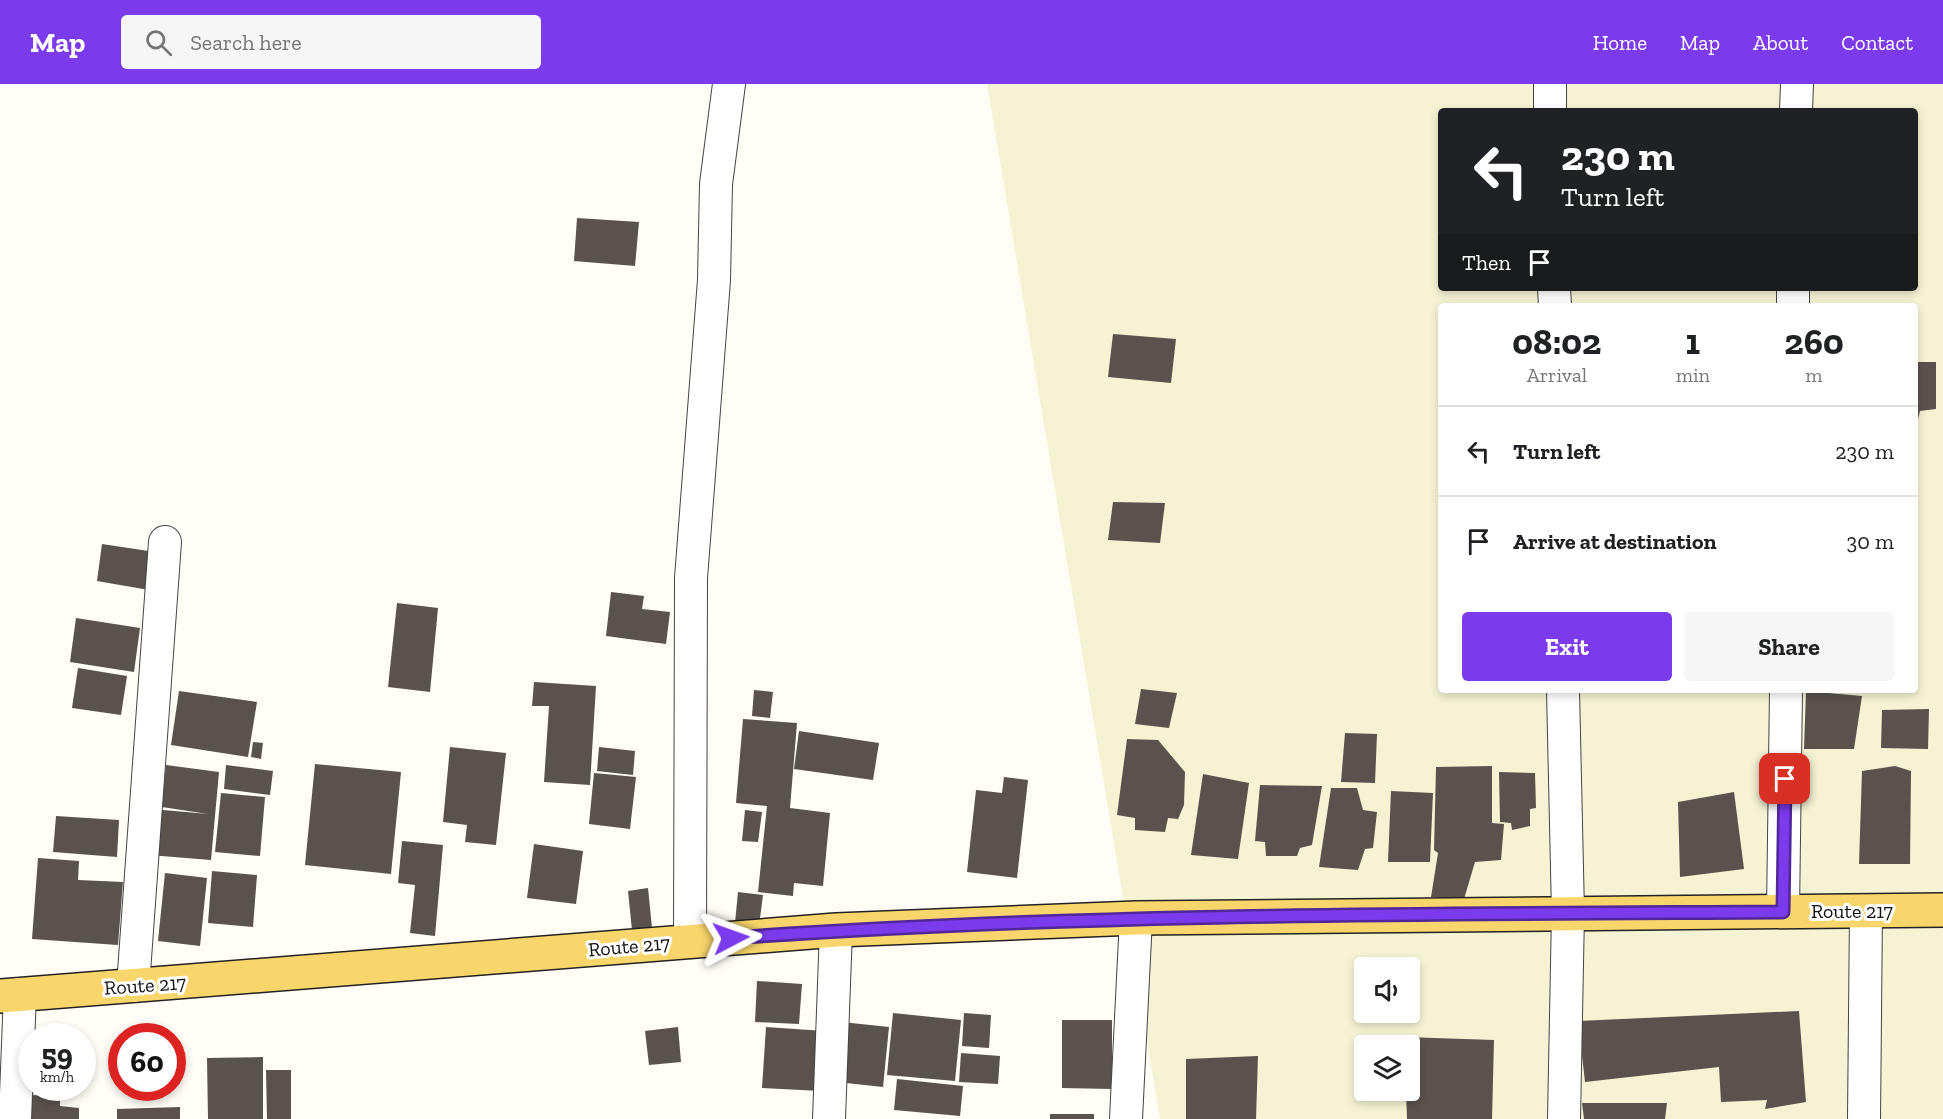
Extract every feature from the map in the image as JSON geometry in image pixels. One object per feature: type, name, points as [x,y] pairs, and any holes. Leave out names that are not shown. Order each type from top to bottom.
[{"type":"main road","name":"Route 217","points":[[10,995],[836,930],[1136,918],[1943,910]]},
{"type":"street","points":[[690,941],[691,578],[714,280],[716,184],[729,84]]},
{"type":"street","points":[[1550,84],[1550,108]]},
{"type":"street","points":[[1796,108],[1797,84]]},
{"type":"street","points":[[133,987],[165,542]]},
{"type":"street","points":[[1563,693],[1568,913],[1564,1119]]},
{"type":"street","points":[[1783,912],[1786,693]]},
{"type":"street","points":[[1864,1119],[1866,912]]},
{"type":"street","points":[[1126,1119],[1136,918]]},
{"type":"street","points":[[829,1119],[836,930]]},
{"type":"street","points":[[10,995],[15,1119]]},
{"type":"shaded area","points":[[987,84],[1943,84],[1943,1119],[1160,1119]]},
{"type":"building","points":[[577,218],[639,222],[635,266],[574,261]]},
{"type":"building","points":[[1113,334],[1176,339],[1171,383],[1108,377]]},
{"type":"building","points":[[1918,362],[1936,362],[1936,409],[1920,411],[1918,419]]},
{"type":"building","points":[[1113,502],[1165,503],[1160,543],[1108,540]]},
{"type":"building","points":[[102,544],[155,552],[149,590],[97,581]]},
{"type":"building","points":[[611,592],[644,596],[642,609],[670,612],[666,644],[606,636]]},
{"type":"building","points":[[397,603],[438,608],[430,692],[388,687]]},
{"type":"building","points":[[76,618],[140,628],[134,672],[70,662]]},
{"type":"building","points":[[78,668],[127,676],[121,715],[72,708]]},
{"type":"building","points":[[534,682],[596,686],[590,785],[544,782],[549,706],[532,706]]},
{"type":"building","points":[[1141,689],[1177,693],[1169,728],[1135,724]]},
{"type":"building","points":[[754,690],[773,692],[770,718],[752,716]]},
{"type":"building","points":[[179,691],[257,702],[248,757],[171,745]]},
{"type":"building","points":[[1806,693],[1862,696],[1854,749],[1804,749]]},
{"type":"building","points":[[1929,709],[1928,749],[1881,748],[1882,710]]},
{"type":"building","points":[[743,719],[797,723],[790,808],[830,813],[823,886],[794,883],[793,896],[758,892],[767,806],[736,803]]},
{"type":"building","points":[[799,731],[879,743],[873,780],[794,769]]},
{"type":"building","points":[[1345,733],[1377,734],[1375,783],[1341,782]]},
{"type":"building","points":[[1127,739],[1158,740],[1185,772],[1184,805],[1178,819],[1168,818],[1165,832],[1135,830],[1135,818],[1117,815]]},
{"type":"building","points":[[253,742],[263,743],[261,759],[251,757]]},
{"type":"building","points":[[450,747],[506,753],[496,845],[465,842],[467,825],[443,822]]},
{"type":"building","points":[[599,747],[635,751],[633,775],[597,771]]},
{"type":"building","points":[[315,764],[401,772],[391,874],[305,865]]},
{"type":"building","points":[[166,765],[219,772],[211,860],[149,855],[152,809],[208,814],[162,807]]},
{"type":"building","points":[[226,765],[273,771],[270,795],[224,789]]},
{"type":"building","points":[[1492,766],[1492,823],[1504,824],[1501,860],[1475,862],[1464,899],[1431,897],[1438,853],[1434,850],[1436,767]]},
{"type":"building","points":[[1895,766],[1911,771],[1910,864],[1859,864],[1862,771]]},
{"type":"building","points":[[1499,772],[1535,773],[1536,808],[1530,809],[1530,826],[1512,830],[1511,823],[1500,822]]},
{"type":"building","points":[[594,773],[636,777],[630,829],[589,824]]},
{"type":"building","points":[[1203,774],[1249,783],[1238,859],[1191,855]]},
{"type":"building","points":[[1004,777],[1028,780],[1017,878],[967,872],[976,790],[1002,793]]},
{"type":"building","points":[[1260,785],[1322,786],[1312,845],[1300,848],[1297,856],[1266,856],[1265,842],[1255,841]]},
{"type":"building","points":[[1331,788],[1357,788],[1363,810],[1377,812],[1373,848],[1365,849],[1358,870],[1319,867]]},
{"type":"building","points":[[1391,791],[1433,793],[1430,862],[1388,862]]},
{"type":"building","points":[[1734,792],[1744,869],[1680,877],[1678,802]]},
{"type":"building","points":[[221,793],[265,797],[260,856],[215,852]]},
{"type":"building","points":[[745,810],[762,812],[758,842],[742,841]]},
{"type":"building","points":[[56,816],[119,820],[117,857],[53,852]]},
{"type":"building","points":[[402,841],[443,845],[435,936],[410,933],[415,885],[398,883]]},
{"type":"building","points":[[534,844],[583,851],[576,904],[527,898]]},
{"type":"building","points":[[38,858],[79,861],[78,880],[123,882],[118,945],[32,939]]},
{"type":"building","points":[[212,871],[257,875],[253,927],[208,923]]},
{"type":"building","points":[[165,873],[207,878],[200,946],[158,941]]},
{"type":"building","points":[[648,888],[653,938],[633,940],[628,891]]},
{"type":"building","points":[[738,892],[763,895],[759,926],[735,923]]},
{"type":"building","points":[[757,981],[802,984],[799,1024],[755,1022]]},
{"type":"building","points":[[1799,1011],[1806,1102],[1765,1109],[1767,1100],[1721,1102],[1719,1067],[1585,1082],[1578,1021]]},
{"type":"building","points":[[893,1013],[961,1020],[955,1081],[887,1075]]},
{"type":"building","points":[[964,1013],[991,1015],[989,1048],[962,1046]]},
{"type":"building","points":[[1062,1020],[1112,1020],[1112,1089],[1062,1088]]},
{"type":"building","points":[[842,1022],[889,1027],[883,1087],[837,1082]]},
{"type":"building","points":[[678,1027],[681,1062],[649,1065],[645,1031]]},
{"type":"building","points":[[766,1027],[824,1031],[821,1091],[762,1088]]},
{"type":"building","points":[[1420,1038],[1494,1040],[1492,1119],[1407,1119],[1406,1101],[1420,1101]]},
{"type":"building","points":[[961,1053],[1000,1056],[998,1084],[959,1082]]},
{"type":"building","points":[[1258,1056],[1256,1119],[1186,1119],[1186,1059]]},
{"type":"building","points":[[263,1057],[263,1119],[208,1119],[207,1058]]},
{"type":"building","points":[[266,1070],[291,1070],[291,1119],[267,1119]]},
{"type":"building","points":[[897,1079],[963,1086],[960,1116],[894,1110]]},
{"type":"building","points":[[29,1101],[60,1101],[60,1106],[79,1108],[79,1119],[28,1119]]},
{"type":"building","points":[[1582,1103],[1667,1103],[1665,1119],[1584,1119]]},
{"type":"building","points":[[180,1107],[180,1119],[117,1119],[117,1109]]},
{"type":"building","points":[[1050,1114],[1094,1114],[1094,1119],[1050,1119]]},
{"type":"route","points":[[731,938],[836,930],[1136,918],[1783,912],[1785,779]]}]
